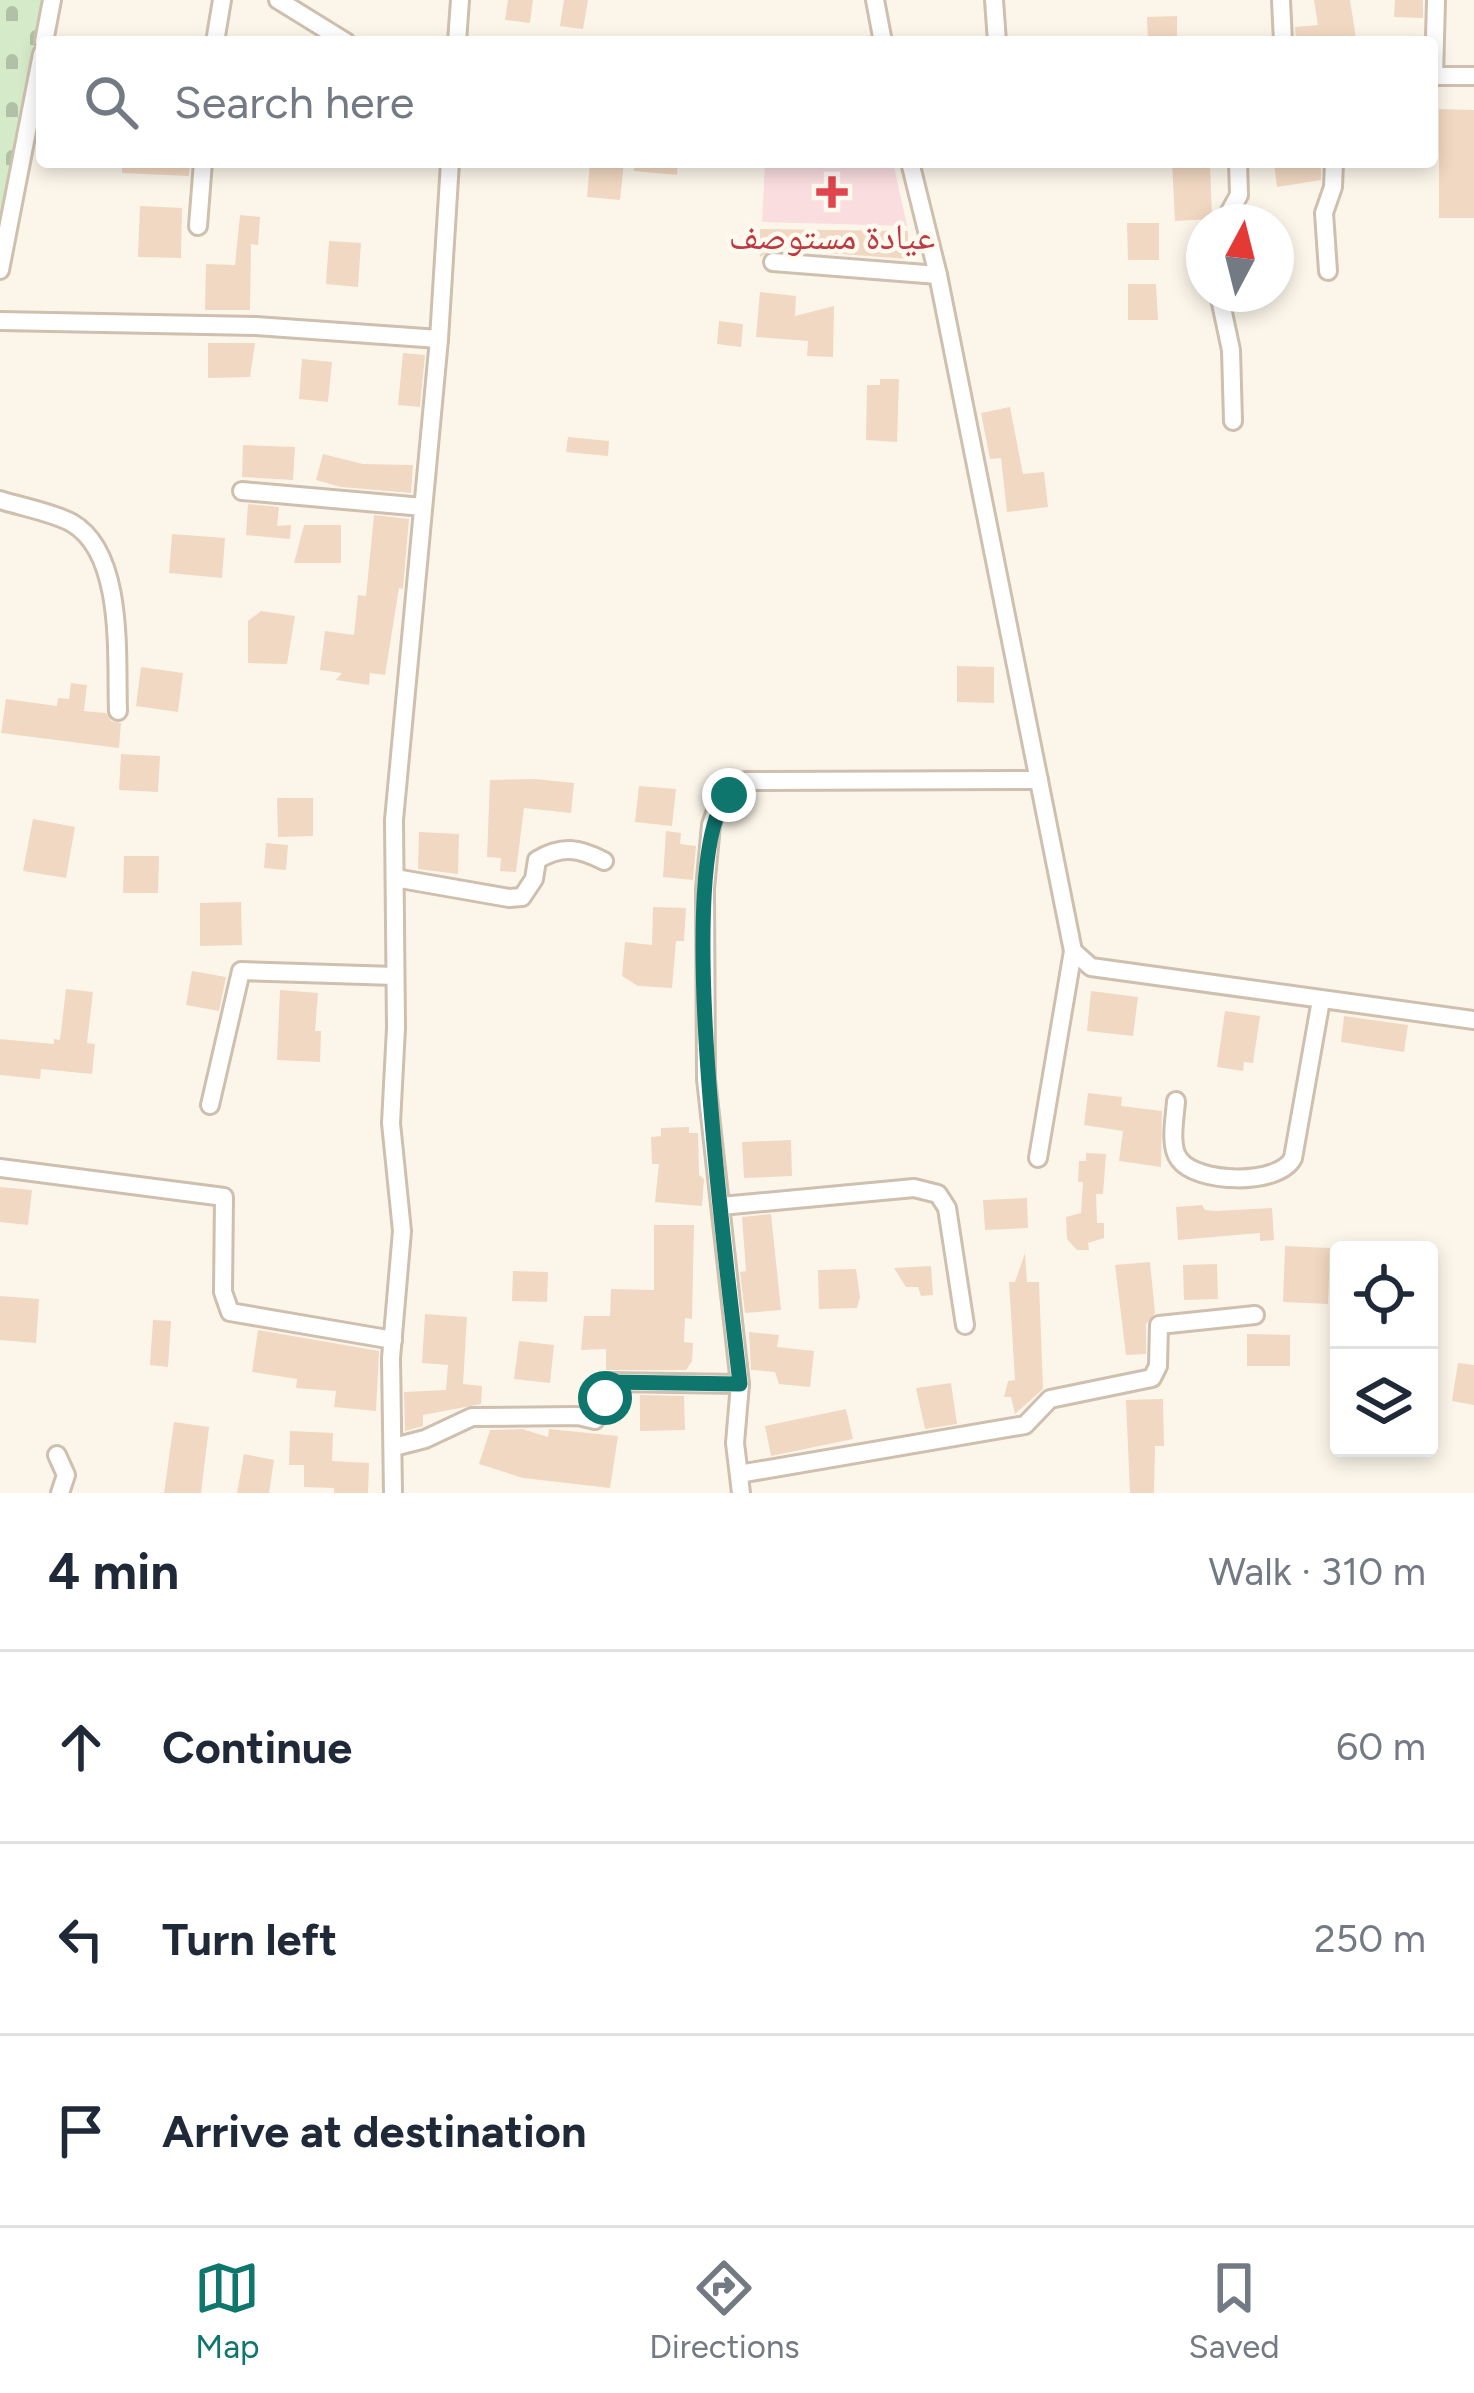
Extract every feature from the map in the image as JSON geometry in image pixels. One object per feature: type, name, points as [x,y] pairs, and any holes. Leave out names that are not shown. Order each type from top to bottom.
[{"type":"street","points":[[45,36],[52,0]]},
{"type":"street","points":[[216,36],[222,0]]},
{"type":"street","points":[[278,0],[336,36]]},
{"type":"street","points":[[458,36],[460,0]]},
{"type":"street","points":[[875,0],[882,36]]},
{"type":"street","points":[[994,0],[997,36]]},
{"type":"street","points":[[1281,0],[1283,36]]},
{"type":"street","points":[[1435,36],[1436,0]]},
{"type":"street","points":[[1438,76],[1474,76]]},
{"type":"street","points":[[0,270],[36,84]]},
{"type":"street","points":[[198,226],[203,168]]},
{"type":"street","points":[[393,1493],[393,1340],[402,1231],[391,1123],[394,820],[439,339],[450,168]]},
{"type":"street","points":[[911,168],[938,275],[1073,951],[1038,1158]]},
{"type":"street","points":[[1234,204],[1239,195],[1238,168]]},
{"type":"street","points":[[1328,271],[1324,214],[1334,168]]},
{"type":"street","points":[[773,262],[938,275]]},
{"type":"street","points":[[1224,312],[1231,350],[1233,422]]},
{"type":"street","points":[[0,321],[256,326],[439,339]]},
{"type":"street","points":[[242,490],[423,507]]},
{"type":"street","points":[[0,500],[73,524],[100,553],[114,608],[118,711]]},
{"type":"street","points":[[1040,780],[746,782],[718,805],[711,825],[705,889],[706,1079],[740,1384],[735,1443],[740,1484],[1024,1425],[1050,1399],[1152,1378],[1158,1366],[1159,1325],[1255,1315]]},
{"type":"street","points":[[394,878],[509,898],[522,897],[534,879],[537,860],[553,850],[568,848],[604,862]]},
{"type":"street","points":[[1073,951],[1091,967],[1474,1020]]},
{"type":"street","points":[[210,1105],[241,971],[395,976]]},
{"type":"street","points":[[1176,1101],[1174,1147],[1177,1158],[1187,1166],[1236,1179],[1270,1176],[1288,1167],[1294,1157],[1321,1000]]},
{"type":"street","points":[[0,1168],[224,1197],[223,1292],[230,1312],[393,1340]]},
{"type":"street","points":[[721,1206],[914,1188],[938,1194],[947,1208],[965,1325]]},
{"type":"street","points":[[394,1447],[425,1439],[472,1417],[595,1420],[609,1382],[740,1384]]},
{"type":"street","points":[[57,1455],[66,1475],[60,1493]]},
{"type":"shaded area","name":"عيادة مستوصف","points":[[765,168],[894,168],[907,226],[762,222]]},
{"type":"green space","points":[[0,0],[52,0],[45,36],[36,36],[36,86],[12,216],[0,215]]},
{"type":"building","points":[[508,0],[533,0],[530,23],[505,20]]},
{"type":"building","points":[[564,0],[588,0],[583,29],[560,26]]},
{"type":"building","points":[[1314,0],[1350,0],[1356,36],[1296,36],[1295,27],[1318,25]]},
{"type":"building","points":[[1395,0],[1423,0],[1423,18],[1394,17]]},
{"type":"building","points":[[1177,16],[1177,36],[1148,36],[1147,17]]},
{"type":"building","points":[[1439,109],[1474,110],[1474,218],[1439,218]]},
{"type":"building","points":[[122,168],[190,168],[189,176],[122,173]]},
{"type":"building","points":[[589,168],[623,168],[620,200],[587,197]]},
{"type":"building","points":[[634,168],[678,168],[677,175]]},
{"type":"building","points":[[1172,168],[1210,168],[1211,204],[1186,204],[1186,220],[1175,221]]},
{"type":"building","points":[[1275,168],[1321,168],[1321,180],[1277,187]]},
{"type":"building","points":[[140,206],[182,208],[181,258],[138,257]]},
{"type":"building","points":[[240,215],[260,217],[258,245],[251,244],[250,310],[205,310],[206,264],[235,265]]},
{"type":"building","points":[[1127,223],[1159,223],[1159,260],[1128,260]]},
{"type":"building","points":[[760,229],[908,231],[908,259],[774,249],[760,257]]},
{"type":"building","points":[[329,241],[361,243],[358,287],[326,284]]},
{"type":"building","points":[[1128,284],[1156,284],[1158,320],[1128,320]]},
{"type":"building","points":[[760,292],[796,296],[795,316],[834,306],[833,357],[807,356],[808,341],[756,337]]},
{"type":"building","points":[[719,321],[743,324],[741,347],[717,344]]},
{"type":"building","points":[[208,343],[255,343],[250,377],[208,378]]},
{"type":"building","points":[[403,353],[425,355],[420,407],[398,405]]},
{"type":"building","points":[[302,359],[332,362],[328,402],[299,399]]},
{"type":"building","points":[[880,379],[899,379],[897,442],[866,440],[867,385],[880,385]]},
{"type":"building","points":[[1010,407],[1023,474],[1044,472],[1048,507],[1007,512],[1001,458],[990,459],[981,413]]},
{"type":"building","points":[[568,437],[609,441],[608,456],[566,452]]},
{"type":"building","points":[[243,445],[295,447],[293,480],[242,477]]},
{"type":"building","points":[[323,454],[363,464],[413,465],[411,493],[316,480]]},
{"type":"building","points":[[248,504],[279,507],[277,526],[291,525],[290,539],[246,535]]},
{"type":"building","points":[[374,515],[409,519],[403,589],[399,588],[385,675],[370,673],[369,685],[336,680],[342,673],[320,670],[325,631],[354,635],[358,595],[366,596]]},
{"type":"building","points":[[304,525],[341,525],[341,563],[294,563]]},
{"type":"building","points":[[172,534],[225,538],[222,578],[169,573]]},
{"type":"building","points":[[261,611],[295,616],[287,664],[248,663],[248,621]]},
{"type":"building","points":[[957,666],[994,667],[994,703],[957,702]]},
{"type":"building","points":[[141,667],[183,673],[178,712],[136,706]]},
{"type":"building","points":[[71,683],[87,685],[84,711],[106,713],[111,721],[121,723],[119,748],[1,733],[6,699],[57,706],[58,698],[69,699]]},
{"type":"building","points":[[121,754],[160,756],[158,792],[119,790]]},
{"type":"building","points":[[490,780],[574,783],[571,813],[524,808],[516,872],[500,871],[501,858],[487,857]]},
{"type":"building","points":[[639,786],[676,789],[672,826],[635,822]]},
{"type":"building","points":[[277,798],[313,798],[313,836],[278,837]]},
{"type":"building","points":[[33,819],[75,827],[66,878],[23,871]]},
{"type":"building","points":[[666,831],[681,833],[680,844],[696,846],[693,880],[663,877]]},
{"type":"building","points":[[419,832],[459,834],[458,874],[418,869]]},
{"type":"building","points":[[266,843],[288,845],[286,870],[264,868]]},
{"type":"building","points":[[124,856],[159,856],[158,893],[123,893]]},
{"type":"building","points":[[241,902],[242,945],[200,946],[200,903]]},
{"type":"building","points":[[653,907],[686,908],[684,941],[676,941],[672,988],[638,986],[622,976],[625,942],[652,945]]},
{"type":"building","points":[[192,971],[226,977],[219,1011],[186,1005]]},
{"type":"building","points":[[66,989],[93,992],[87,1043],[95,1044],[92,1074],[41,1069],[40,1079],[0,1075],[0,1039],[54,1044],[54,1039],[60,1040]]},
{"type":"building","points":[[280,990],[318,993],[315,1031],[321,1031],[320,1062],[277,1060]]},
{"type":"building","points":[[1091,991],[1138,997],[1133,1036],[1087,1031]]},
{"type":"building","points":[[1225,1011],[1260,1016],[1253,1063],[1244,1062],[1243,1071],[1217,1067]]},
{"type":"building","points":[[1344,1016],[1408,1025],[1404,1052],[1341,1042]]},
{"type":"building","points":[[1088,1093],[1122,1097],[1121,1106],[1162,1111],[1161,1167],[1119,1161],[1123,1131],[1084,1125]]},
{"type":"building","points":[[689,1127],[689,1133],[698,1133],[702,1206],[655,1202],[659,1164],[652,1164],[651,1137],[661,1136],[661,1128]]},
{"type":"building","points":[[791,1140],[792,1176],[744,1178],[742,1142]]},
{"type":"building","points":[[1086,1153],[1106,1154],[1103,1194],[1096,1194],[1097,1223],[1104,1223],[1104,1238],[1088,1243],[1089,1250],[1077,1250],[1067,1239],[1066,1217],[1081,1213],[1079,1161],[1086,1161]]},
{"type":"building","points":[[0,1187],[32,1190],[28,1225],[0,1222]]},
{"type":"building","points":[[1027,1198],[1028,1228],[985,1230],[983,1200]]},
{"type":"building","points":[[1202,1205],[1216,1211],[1272,1208],[1274,1240],[1260,1241],[1260,1233],[1178,1240],[1176,1207]]},
{"type":"building","points":[[771,1214],[781,1310],[745,1313],[740,1272],[746,1271],[742,1217]]},
{"type":"building","points":[[654,1225],[694,1225],[692,1319],[685,1318],[684,1342],[693,1343],[692,1361],[686,1370],[606,1370],[606,1349],[581,1350],[584,1316],[610,1316],[611,1289],[654,1290]]},
{"type":"building","points":[[1285,1246],[1330,1248],[1328,1304],[1283,1302]]},
{"type":"building","points":[[1025,1253],[1027,1282],[1039,1282],[1043,1389],[1015,1414],[1011,1397],[1004,1397],[1008,1381],[1015,1380],[1009,1282],[1015,1282]]},
{"type":"building","points":[[1150,1262],[1155,1313],[1146,1324],[1146,1354],[1126,1355],[1115,1265]]},
{"type":"building","points":[[1217,1264],[1218,1299],[1184,1300],[1183,1265]]},
{"type":"building","points":[[931,1266],[933,1295],[921,1296],[918,1287],[906,1287],[894,1268]]},
{"type":"building","points":[[856,1269],[857,1308],[819,1309],[818,1270]]},
{"type":"building","points":[[513,1271],[548,1272],[547,1302],[512,1301]]},
{"type":"building","points":[[0,1296],[39,1299],[36,1343],[0,1340]]},
{"type":"building","points":[[425,1314],[467,1317],[463,1384],[482,1386],[481,1404],[423,1415],[423,1426],[405,1431],[404,1392],[446,1390],[448,1365],[422,1363]]},
{"type":"building","points":[[153,1320],[171,1321],[168,1367],[150,1365]]},
{"type":"building","points":[[258,1330],[379,1351],[376,1411],[334,1407],[336,1391],[296,1388],[297,1379],[252,1372]]},
{"type":"building","points":[[749,1332],[779,1335],[777,1347],[814,1351],[810,1387],[779,1384],[775,1372],[751,1370]]},
{"type":"building","points":[[1247,1334],[1290,1335],[1290,1366],[1247,1366]]},
{"type":"building","points":[[519,1341],[554,1345],[550,1383],[514,1379]]},
{"type":"building","points":[[1458,1363],[1474,1365],[1474,1405],[1452,1401]]},
{"type":"building","points":[[951,1383],[957,1424],[925,1429],[916,1388]]},
{"type":"building","points":[[640,1395],[684,1396],[685,1430],[640,1431]]},
{"type":"building","points":[[1163,1399],[1164,1446],[1155,1446],[1154,1493],[1130,1493],[1126,1400]]},
{"type":"building","points":[[846,1409],[853,1439],[771,1456],[765,1426]]},
{"type":"building","points":[[174,1422],[209,1427],[201,1493],[164,1493]]},
{"type":"building","points":[[522,1429],[548,1437],[549,1429],[618,1436],[610,1488],[523,1478],[479,1464],[490,1430]]},
{"type":"building","points":[[290,1431],[333,1433],[332,1461],[369,1463],[368,1493],[304,1487],[304,1465],[289,1465]]},
{"type":"building","points":[[244,1454],[274,1460],[269,1493],[237,1493]]},
{"type":"place","name":"عيادة مستوصف","points":[[832,192]]},
{"type":"route","points":[[605,1398],[609,1382],[740,1384],[706,1079],[705,889],[711,825],[718,805],[729,795]]}]
